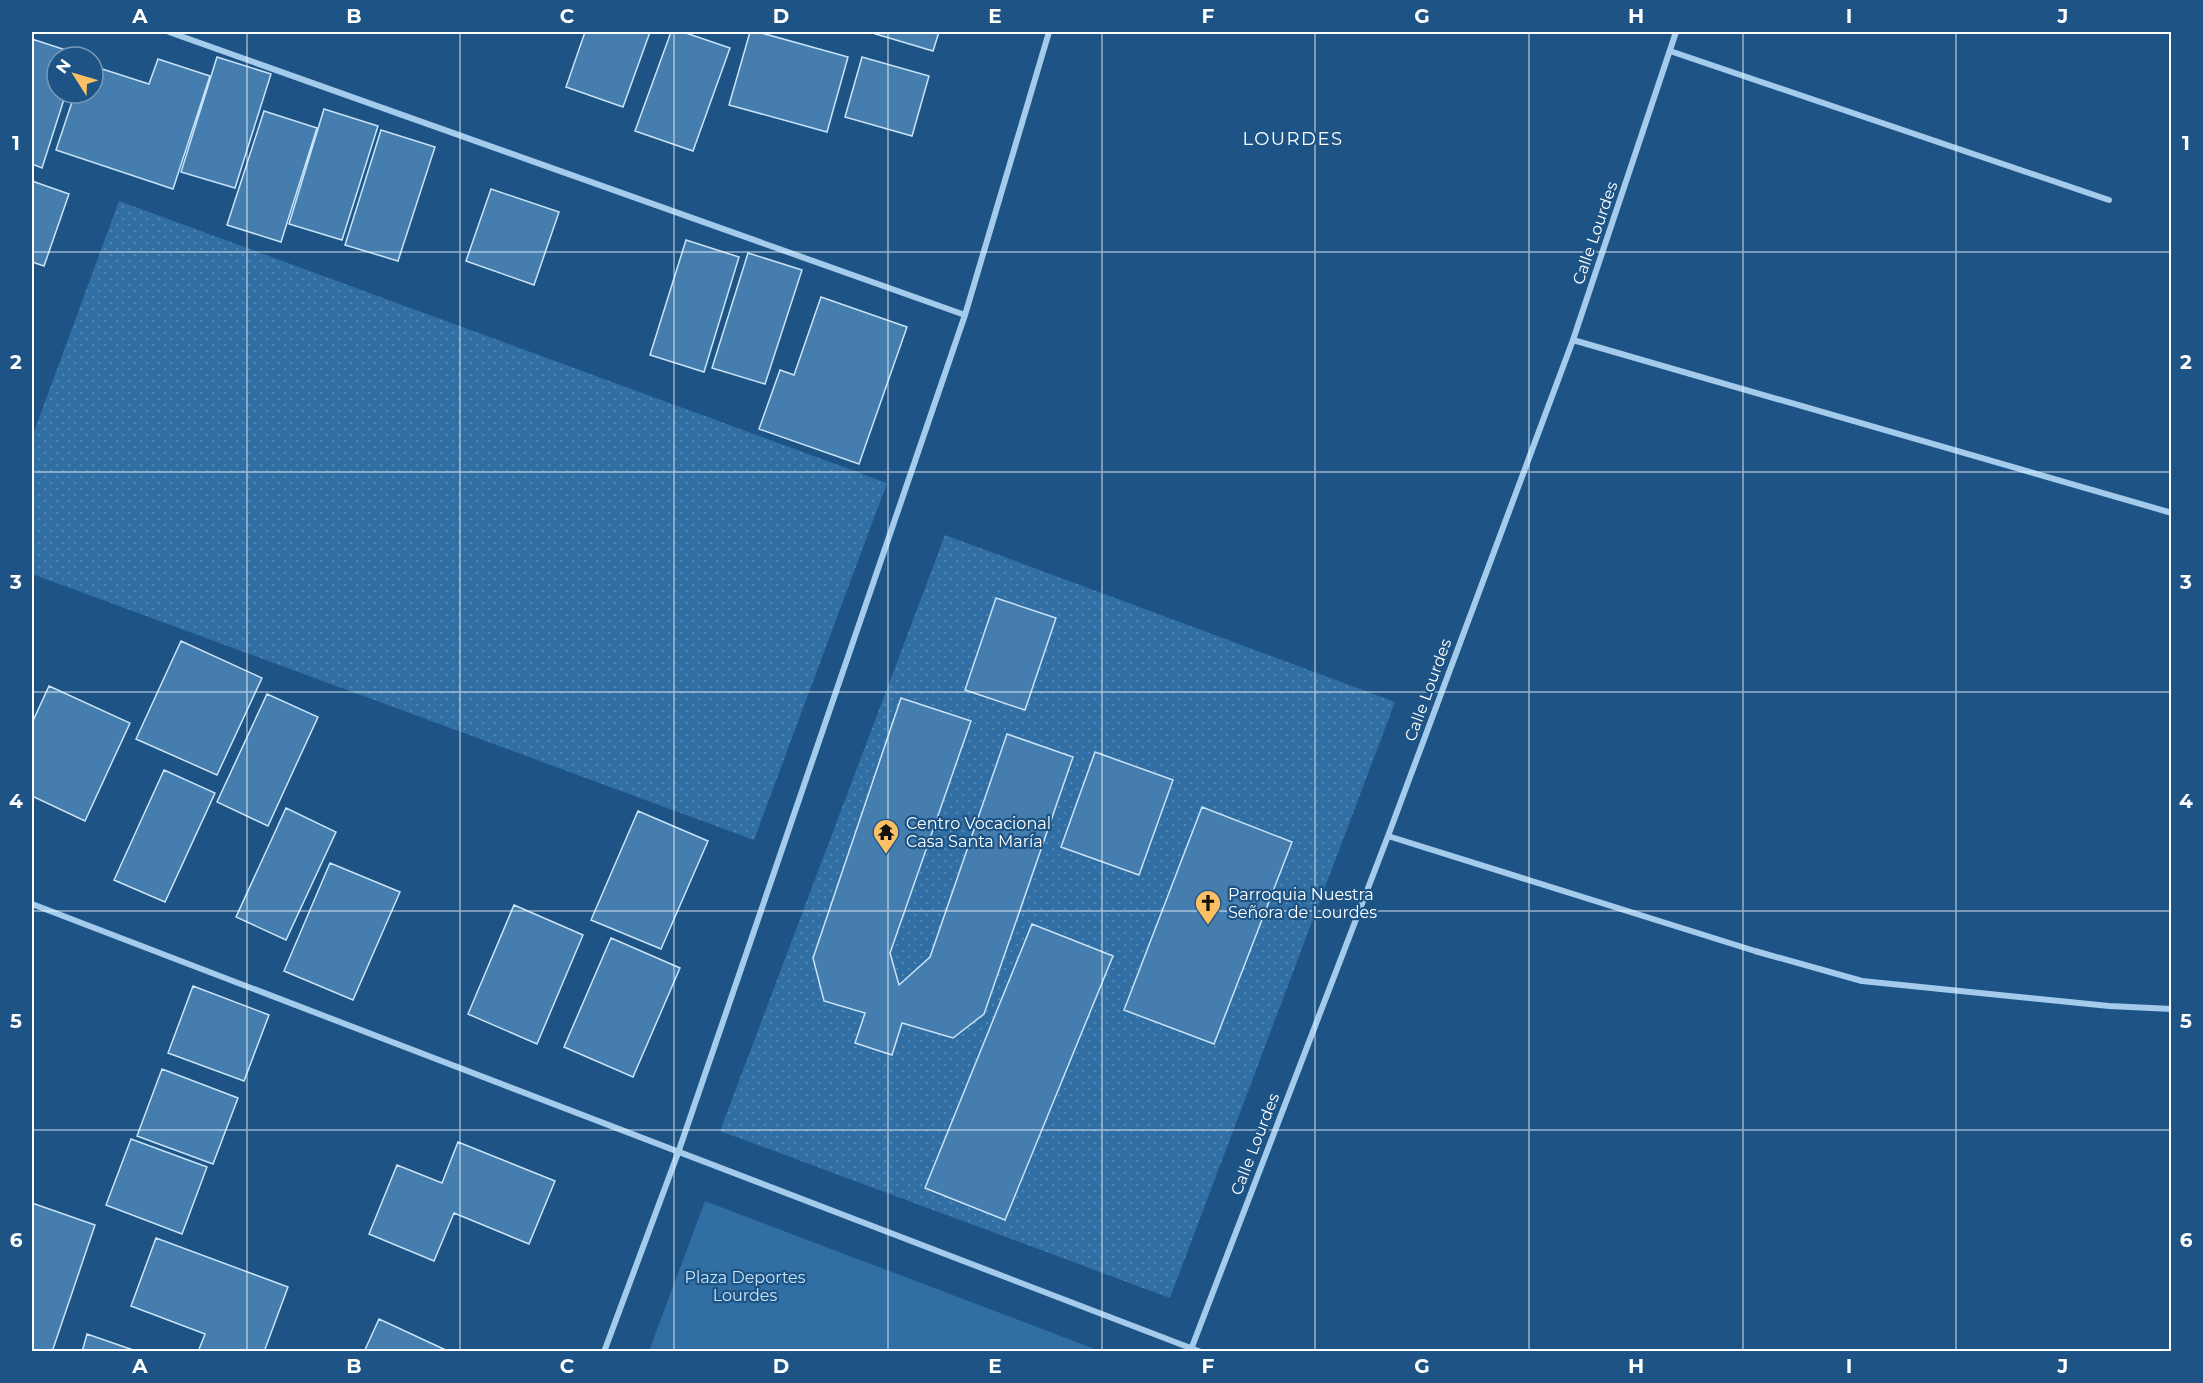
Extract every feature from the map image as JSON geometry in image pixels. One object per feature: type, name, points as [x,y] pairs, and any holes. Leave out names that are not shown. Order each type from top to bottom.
[{"type":"street","points":[[169,32],[965,315]]},
{"type":"street","points":[[604,1352],[678,1153],[965,315],[1049,32]]},
{"type":"street","name":"Calle Lourdes","points":[[1191,1350],[1388,836],[1573,340],[1676,32]]},
{"type":"street","points":[[1670,51],[2109,200]]},
{"type":"street","points":[[1573,340],[2172,513]]},
{"type":"street","points":[[1388,836],[1755,951],[1862,981],[2109,1006],[2172,1008]]},
{"type":"street","points":[[32,904],[1201,1352]]},
{"type":"green space","points":[[119,201],[887,483],[754,840],[32,574],[32,437]]},
{"type":"green space","points":[[945,535],[1395,702],[1170,1298],[720,1131]]},
{"type":"green space","name":"Plaza Deportes Lourdes","points":[[705,1201],[1100,1351],[649,1351]]},
{"type":"building","points":[[585,32],[650,32],[623,107],[566,87]]},
{"type":"building","points":[[671,32],[683,32],[730,48],[693,151],[635,131]]},
{"type":"building","points":[[750,32],[758,32],[848,57],[827,132],[729,105]]},
{"type":"building","points":[[869,32],[939,32],[933,51]]},
{"type":"building","points":[[32,39],[50,45],[45,45],[45,105],[62,105],[42,168],[32,164]]},
{"type":"building","points":[[217,57],[271,74],[235,188],[181,172]]},
{"type":"building","points":[[862,57],[929,76],[912,136],[845,117]]},
{"type":"building","points":[[158,59],[210,76],[173,189],[56,150],[71,105],[105,105],[105,70],[149,84]]},
{"type":"building","points":[[324,109],[378,126],[342,240],[289,224]]},
{"type":"building","points":[[264,111],[317,128],[281,242],[227,225]]},
{"type":"building","points":[[381,130],[435,147],[398,261],[345,245]]},
{"type":"building","points":[[32,181],[69,194],[44,266],[32,262]]},
{"type":"building","points":[[491,189],[559,212],[534,285],[466,261]]},
{"type":"building","points":[[686,240],[739,257],[704,372],[650,355]]},
{"type":"building","points":[[748,253],[802,270],[765,384],[712,368]]},
{"type":"building","points":[[821,297],[907,327],[859,464],[759,429],[780,370],[794,375]]},
{"type":"building","points":[[996,598],[1056,618],[1025,710],[965,690]]},
{"type":"building","points":[[181,641],[262,678],[217,775],[136,739]]},
{"type":"building","points":[[49,686],[130,723],[85,821],[32,796],[32,723]]},
{"type":"building","points":[[267,694],[318,717],[268,826],[217,802]]},
{"type":"building","name":"Centro Vocacional Casa Santa María","points":[[901,698],[971,721],[890,953],[899,985],[930,957],[1007,734],[1073,757],[984,1014],[953,1038],[902,1023],[892,1055],[855,1043],[865,1013],[824,1001],[813,958]]},
{"type":"building","points":[[1095,752],[1173,780],[1139,875],[1061,847]]},
{"type":"building","points":[[164,770],[215,793],[165,902],[114,880]]},
{"type":"building","name":"Parroquia Nuestra Señora de Lourdes","points":[[1202,807],[1292,842],[1214,1044],[1124,1010]]},
{"type":"building","points":[[286,808],[336,832],[286,940],[236,917]]},
{"type":"building","points":[[638,811],[708,841],[661,949],[591,920]]},
{"type":"building","points":[[330,863],[400,892],[353,1000],[284,971]]},
{"type":"building","points":[[514,905],[583,935],[537,1044],[468,1014]]},
{"type":"building","points":[[1032,924],[1113,956],[1005,1220],[925,1188]]},
{"type":"building","points":[[611,938],[680,968],[633,1077],[564,1047]]},
{"type":"building","points":[[193,986],[269,1015],[244,1081],[168,1053]]},
{"type":"building","points":[[162,1069],[238,1098],[213,1164],[137,1136]]},
{"type":"building","points":[[131,1139],[207,1167],[182,1234],[106,1205]]},
{"type":"building","points":[[458,1142],[555,1181],[529,1244],[454,1213],[434,1261],[369,1234],[397,1165],[442,1183]]},
{"type":"building","points":[[32,1203],[95,1225],[52,1352],[32,1352]]},
{"type":"building","points":[[156,1238],[288,1287],[264,1352],[198,1352],[205,1334],[131,1306]]},
{"type":"building","points":[[379,1319],[450,1352],[364,1352]]},
{"type":"building","points":[[87,1334],[139,1352],[82,1352]]},
{"type":"place","name":"Centro Vocacional Casa Santa María","points":[[886,855]]},
{"type":"place","name":"Parroquia Nuestra Señora de Lourdes","points":[[1208,926]]},
{"type":"district","name":"LOURDES","points":[[1293,139]]}]
